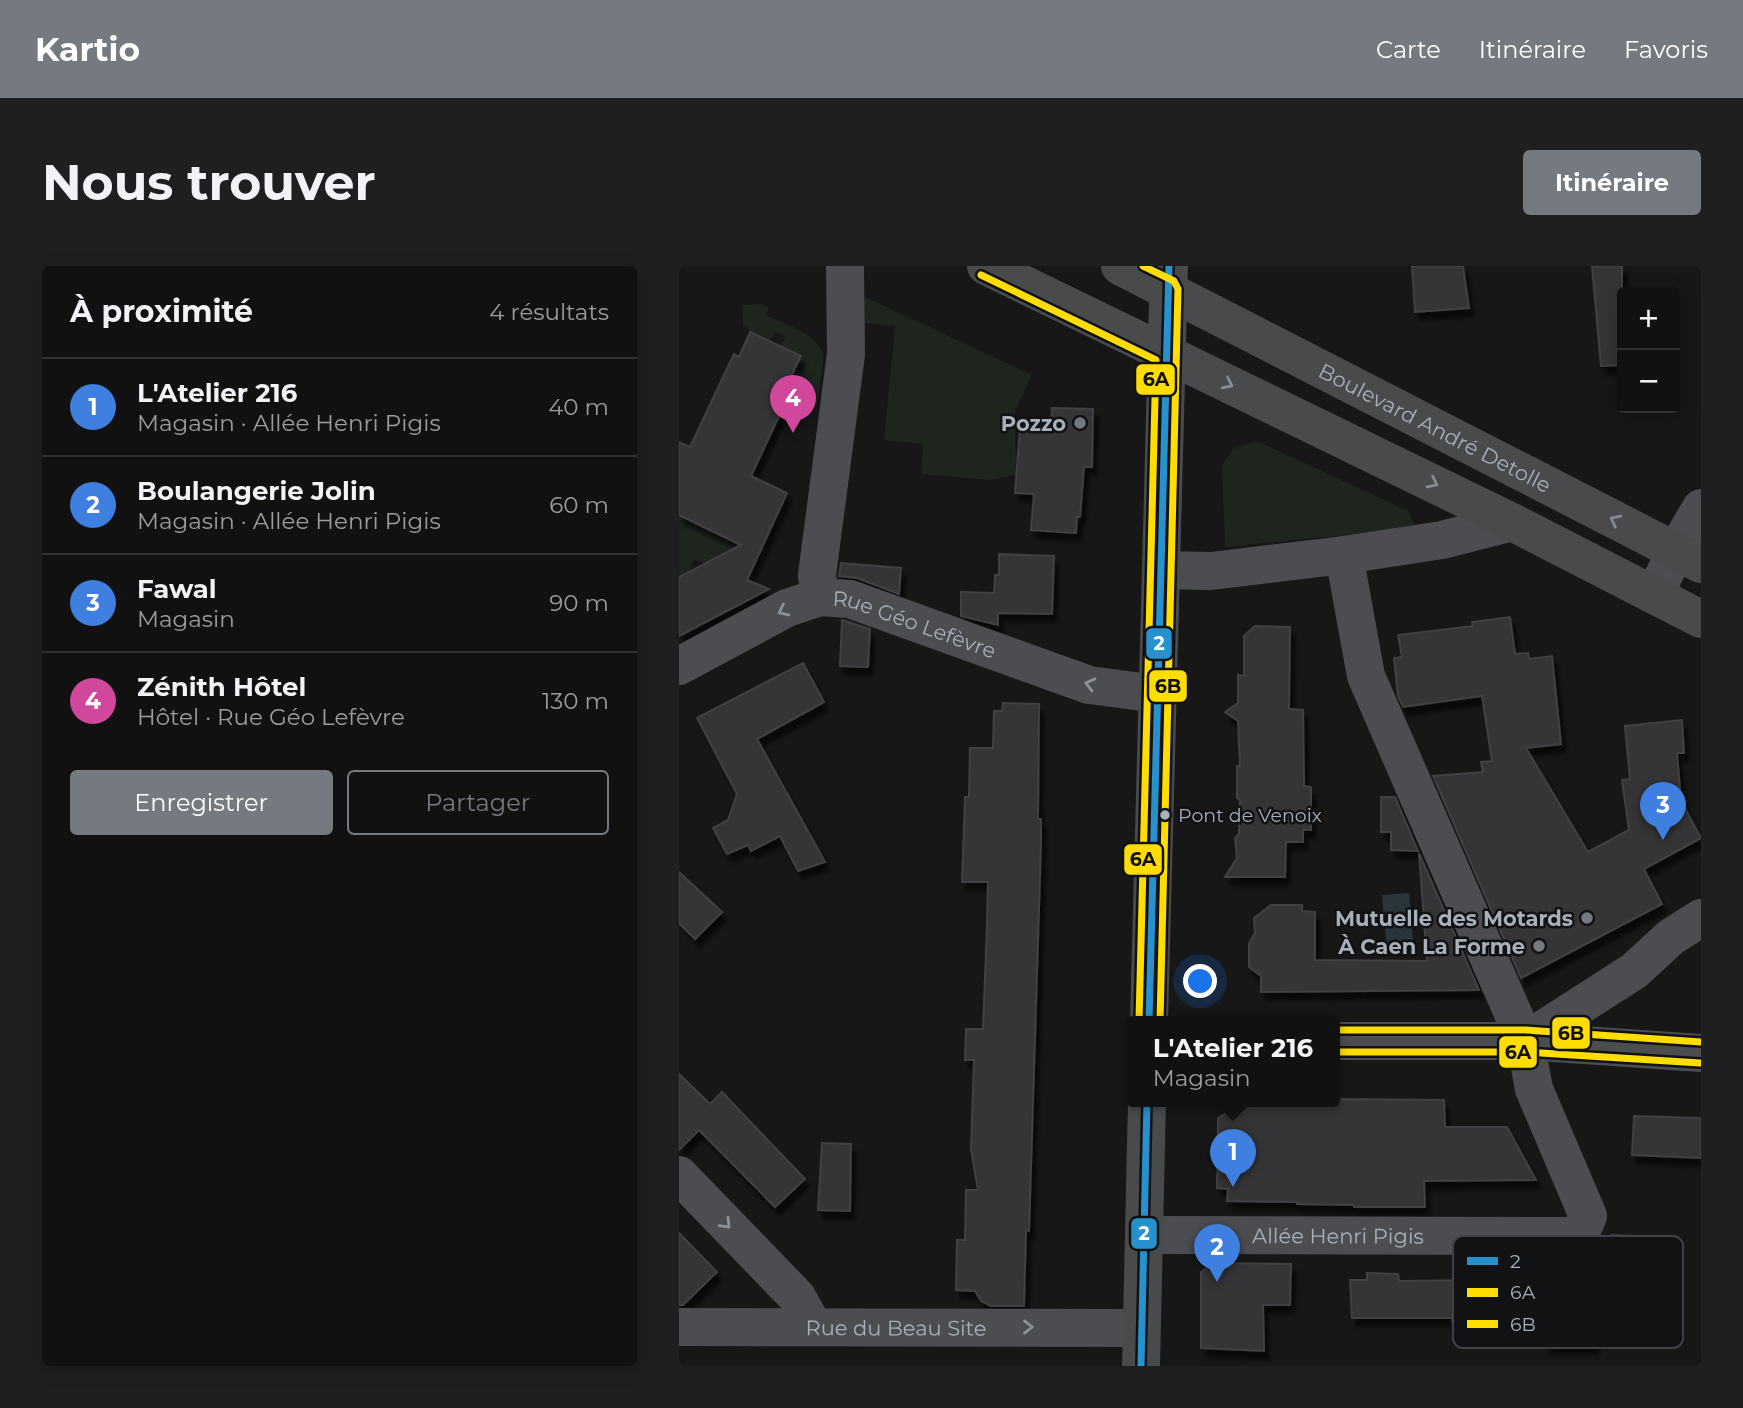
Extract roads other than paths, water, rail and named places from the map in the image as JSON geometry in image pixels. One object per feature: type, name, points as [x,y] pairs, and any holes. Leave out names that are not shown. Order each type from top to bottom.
[{"type":"main road","points":[[986,266],[1168,307]]},
{"type":"main road","points":[[1120,266],[1168,307],[1513,522],[1701,619]]},
{"type":"main road","points":[[1149,1016],[1168,307]]},
{"type":"main road","name":"Boulevard André Detolle","points":[[1168,307],[1688,557]]},
{"type":"main road","points":[[1141,1366],[1147,1107]]},
{"type":"street","points":[[820,597],[817,575],[846,354],[845,266]]},
{"type":"street","points":[[1654,595],[1688,557],[1701,508]]},
{"type":"street","points":[[1161,570],[1211,571],[1344,555],[1442,540],[1513,522]]},
{"type":"street","points":[[1344,555],[1366,676],[1525,1041]]},
{"type":"street","name":"Rue Géo Lefèvre","points":[[679,666],[787,608],[820,597],[850,599],[1089,685],[1158,694]]},
{"type":"street","points":[[1525,1041],[1634,971],[1671,937],[1701,918]]},
{"type":"street","points":[[1340,1041],[1525,1041],[1701,1053]]},
{"type":"street","name":"Allée Henri Pigis","points":[[1144,1236],[1571,1236],[1582,1230],[1588,1216],[1534,1089],[1525,1041]]},
{"type":"street","name":"Rue du Beau Site","points":[[679,1175],[797,1297],[813,1326],[1141,1328]]},
{"type":"street","points":[[679,1326],[813,1326]]},
{"type":"place","name":"Pozzo","points":[[1080,423]]},
{"type":"place","name":"Zénith Hôtel","points":[[793,433]]},
{"type":"place","name":"Pont de Venoix","points":[[1165,815]]},
{"type":"place","name":"Fawal","points":[[1663,840]]},
{"type":"place","name":"Mutuelle des Motards","points":[[1587,918]]},
{"type":"place","name":"À Caen La Forme","points":[[1539,946]]},
{"type":"place","name":"L'Atelier 216","points":[[1233,1187]]},
{"type":"place","name":"Boulangerie Jolin","points":[[1217,1282]]}]
